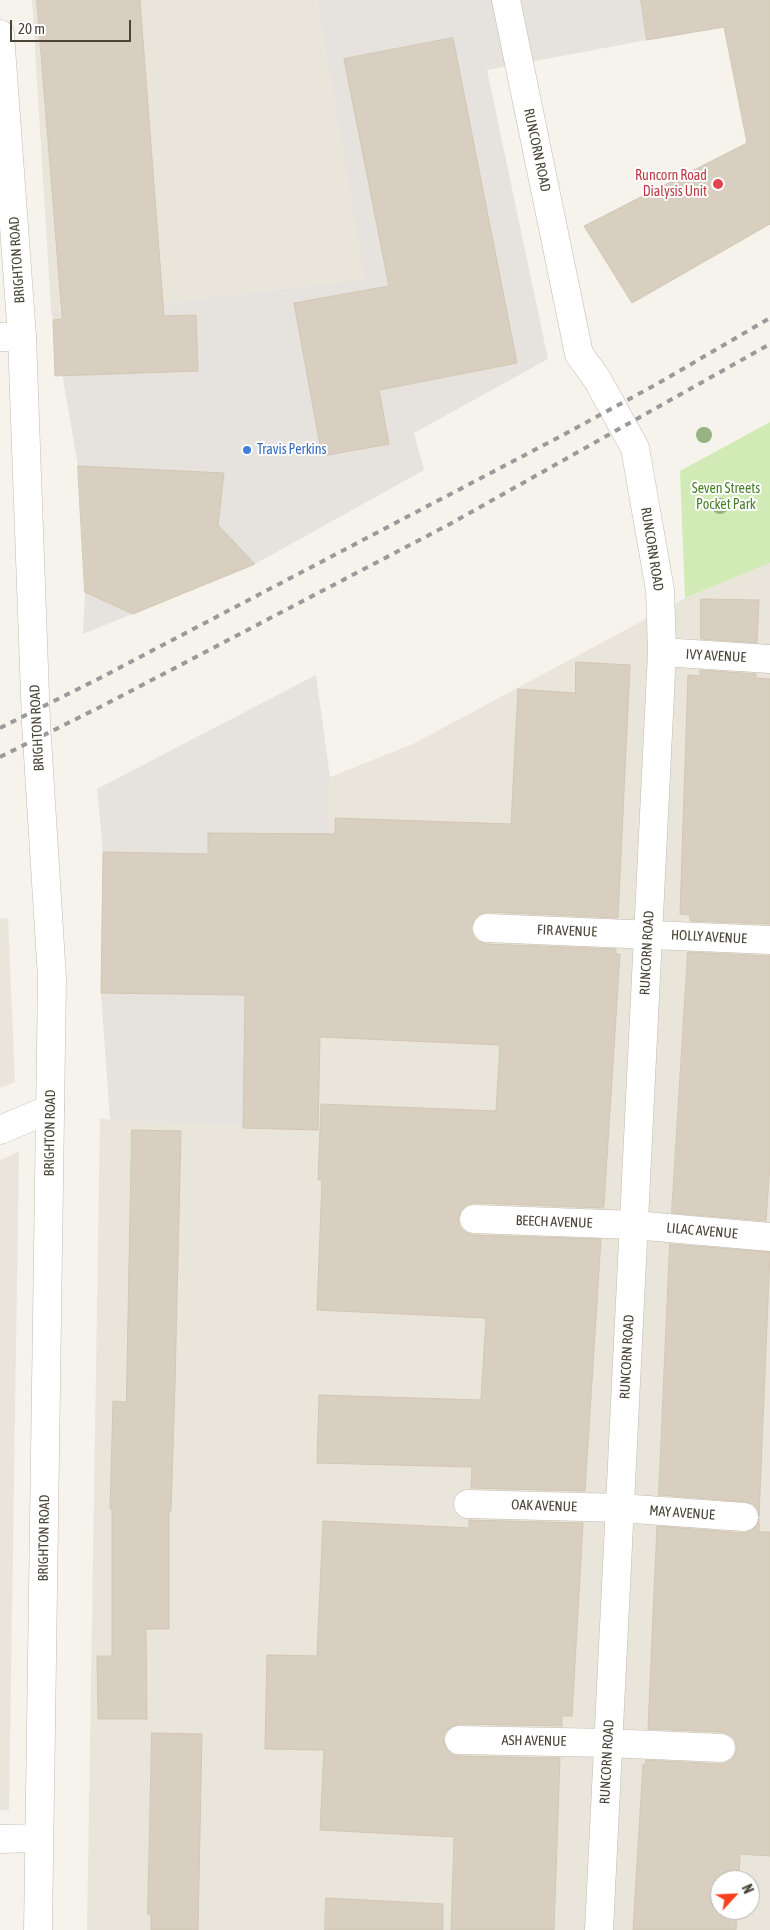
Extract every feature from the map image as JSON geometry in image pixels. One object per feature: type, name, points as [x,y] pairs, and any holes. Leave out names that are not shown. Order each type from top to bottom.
[{"type":"street","name":"RUNCORN ROAD","points":[[506,0],[579,354],[597,380],[635,448],[660,590],[662,652],[599,1930]]},
{"type":"street","name":"BRIGHTON ROAD","points":[[0,34],[11,337],[52,978],[38,1930]]},
{"type":"street","name":"IVY AVENUE","points":[[662,652],[770,659]]},
{"type":"street","name":"FIR AVENUE","points":[[487,928],[648,934]]},
{"type":"street","name":"HOLLY AVENUE","points":[[648,934],[770,940]]},
{"type":"street","points":[[0,1130],[50,1109]]},
{"type":"street","name":"BEECH AVENUE","points":[[474,1219],[634,1225]]},
{"type":"street","name":"LILAC AVENUE","points":[[634,1225],[770,1237]]},
{"type":"street","name":"OAK AVENUE","points":[[468,1504],[620,1508]]},
{"type":"street","name":"MAY AVENUE","points":[[620,1508],[744,1517]]},
{"type":"street","name":"ASH AVENUE","points":[[459,1740],[608,1743],[722,1748]]},
{"type":"street","points":[[0,1839],[39,1838]]},
{"type":"shaded area","points":[[32,0],[317,0],[366,279],[163,303],[62,311],[51,309]]},
{"type":"shaded area","points":[[317,0],[770,0],[770,20],[647,40],[487,70],[548,359],[414,433],[424,470],[255,564],[83,634],[85,592],[78,466],[51,309],[62,311],[163,303],[365,279]]},
{"type":"shaded area","points":[[770,563],[770,1930],[87,1930],[100,1118],[314,1130],[330,777],[415,743],[685,598]]},
{"type":"shaded area","points":[[316,675],[330,777],[328,875],[314,1130],[110,1120],[101,993],[103,852],[97,789]]},
{"type":"shaded area","points":[[8,918],[15,1082],[0,1088],[0,919]]},
{"type":"shaded area","points":[[19,1152],[9,1810],[0,1810],[0,1160]]},
{"type":"green space","name":"Seven Streets Pocket Park","points":[[770,422],[770,563],[685,598],[680,471]]},
{"type":"building","points":[[37,0],[140,0],[164,316],[196,315],[198,371],[55,376],[53,320],[62,319]]},
{"type":"building","name":"Runcorn Road Dialysis Unit","points":[[641,0],[770,0],[770,224],[632,303],[584,226],[747,143],[724,27],[647,40]]},
{"type":"building","points":[[453,38],[517,363],[379,390],[389,444],[322,456],[294,303],[389,286],[344,59]]},
{"type":"building","points":[[78,466],[224,473],[218,525],[255,564],[133,614],[85,592]]},
{"type":"building","points":[[701,599],[759,600],[757,643],[701,639]]},
{"type":"building","points":[[576,662],[630,665],[618,918],[488,912],[480,914],[474,919],[471,928],[473,936],[478,941],[486,944],[616,949],[616,954],[620,954],[604,1204],[603,1208],[475,1203],[467,1205],[461,1210],[458,1219],[460,1227],[465,1232],[473,1235],[601,1239],[585,1491],[471,1488],[472,1467],[317,1463],[319,1395],[481,1400],[486,1318],[317,1310],[322,1180],[318,1180],[321,1104],[496,1111],[500,1045],[320,1037],[318,1130],[243,1128],[245,995],[101,993],[103,852],[208,854],[208,833],[335,834],[335,818],[511,824],[518,689],[575,693]]},
{"type":"building","points":[[700,670],[756,674],[756,678],[770,679],[770,924],[690,921],[690,915],[680,914],[688,675],[700,676]]},
{"type":"building","points":[[688,952],[770,956],[770,1164],[766,1221],[672,1213]]},
{"type":"building","points":[[132,1130],[181,1131],[171,1511],[169,1511],[169,1629],[146,1629],[147,1719],[98,1719],[97,1656],[112,1656],[112,1509],[110,1509],[113,1401],[126,1402]]},
{"type":"building","points":[[670,1244],[770,1252],[759,1517],[758,1510],[753,1504],[746,1502],[659,1495]]},
{"type":"building","points":[[759,1519],[759,1532],[770,1532],[770,1856],[740,1854],[739,1870],[710,1870],[710,1920],[736,1920],[736,1930],[633,1930],[643,1764],[645,1765],[646,1760],[721,1764],[729,1762],[734,1757],[737,1749],[735,1740],[730,1735],[722,1732],[648,1729],[657,1526],[743,1533],[751,1531],[757,1525]]},
{"type":"building","points":[[469,1520],[583,1523],[572,1716],[562,1716],[562,1726],[459,1724],[445,1732],[443,1739],[446,1748],[451,1754],[458,1756],[560,1758],[554,1930],[451,1930],[454,1837],[320,1830],[324,1750],[265,1749],[267,1655],[317,1656],[323,1521],[469,1528]]},
{"type":"building","points":[[152,1733],[202,1734],[198,1930],[151,1930],[151,1914],[148,1914]]},
{"type":"building","points":[[326,1898],[443,1904],[443,1930],[325,1930]]},
{"type":"railway","points":[[0,728],[100,678],[563,435],[657,384],[770,318]]},
{"type":"railway","points":[[0,757],[106,704],[450,524],[770,344]]},
{"type":"place","name":"Runcorn Road Dialysis Unit","points":[[718,184]]},
{"type":"place","name":"Travis Perkins","points":[[247,450]]}]
